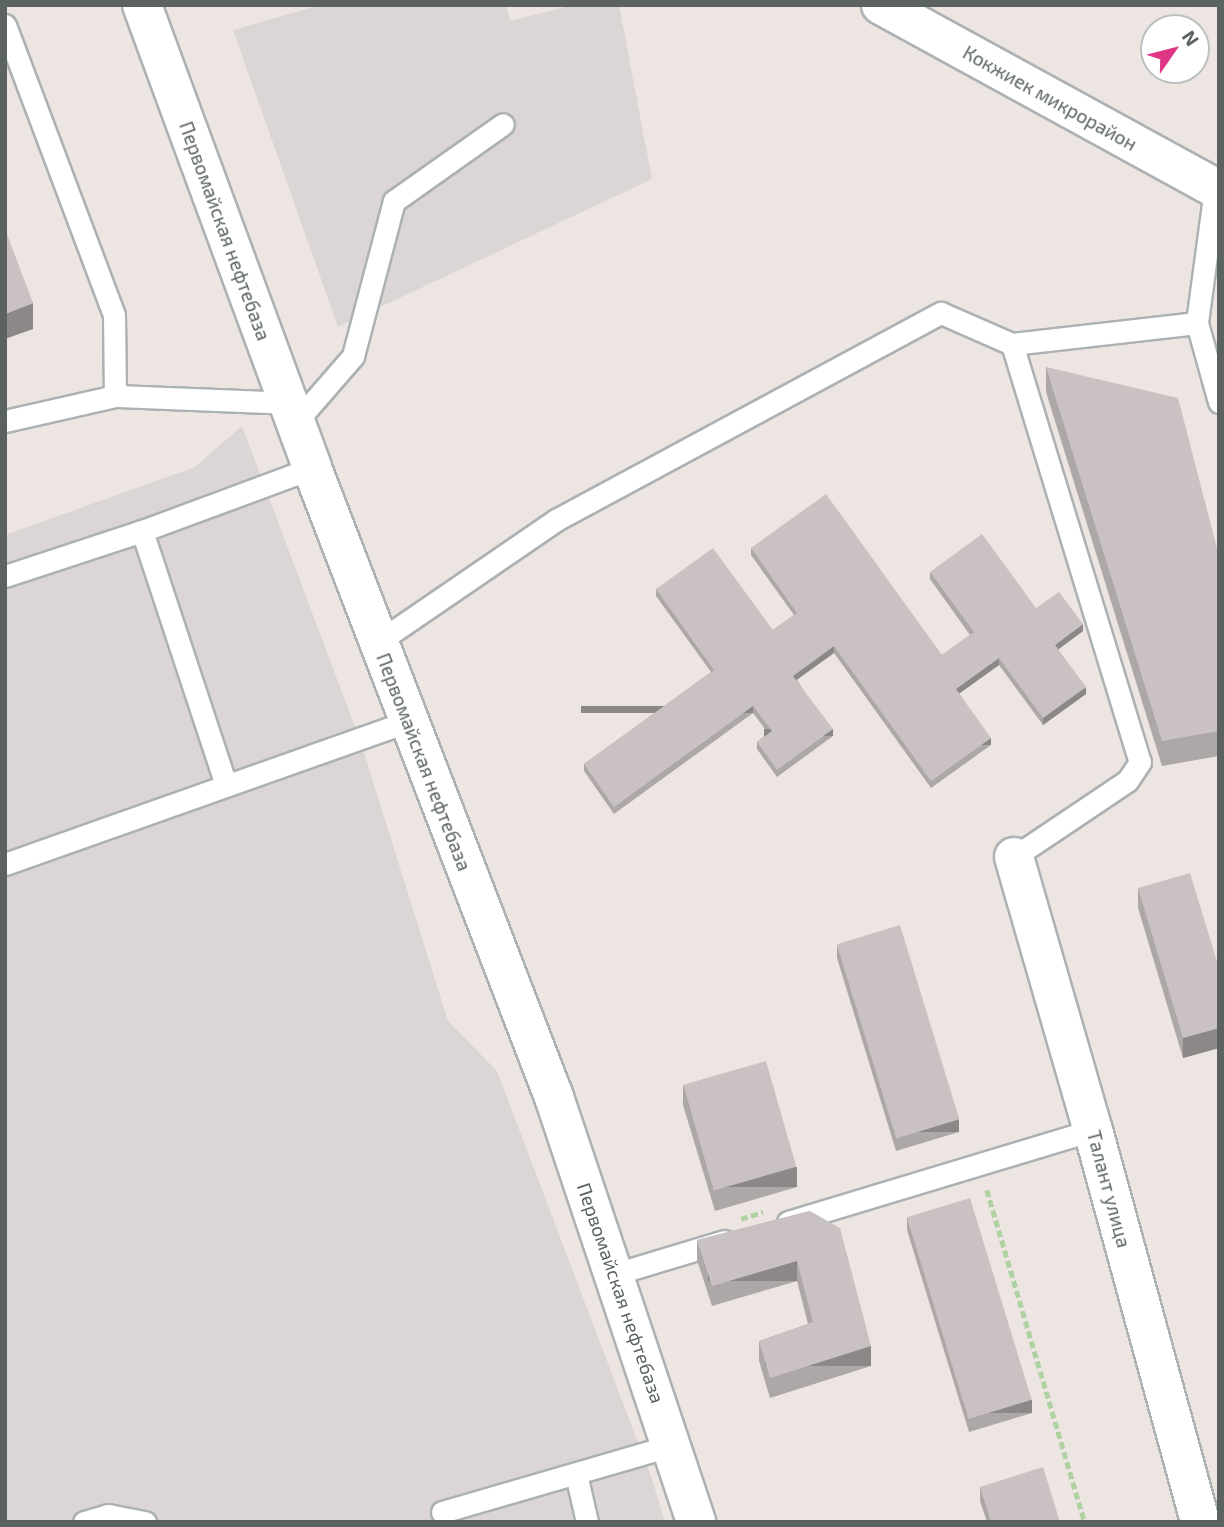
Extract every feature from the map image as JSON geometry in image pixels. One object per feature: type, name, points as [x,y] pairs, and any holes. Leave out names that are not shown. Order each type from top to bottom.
[{"type":"main road","name":"Кокжиек микрорайон","points":[[881,5],[1217,190]]},
{"type":"main road","name":"Первомайская нефтебаза","points":[[151,7],[291,413],[554,1097],[696,1522]]},
{"type":"main road","name":"Талант улица","points":[[1014,857],[1093,1130],[1200,1522]]},
{"type":"lane","points":[[5,25],[114,315],[115,396]]},
{"type":"lane","points":[[5,421],[115,396],[291,413],[353,356],[394,201],[503,124]]},
{"type":"lane","points":[[1217,190],[1196,323],[1219,402]]},
{"type":"lane","points":[[378,642],[556,520],[941,313],[1012,344],[1196,323]]},
{"type":"lane","points":[[1012,344],[1140,762],[1127,781],[1014,857]]},
{"type":"lane","points":[[5,576],[142,531],[312,468]]},
{"type":"lane","points":[[142,531],[226,785]]},
{"type":"lane","points":[[5,864],[409,721]]},
{"type":"lane","points":[[768,1219],[980,1164],[1093,1130]]},
{"type":"lane","points":[[615,1273],[742,1227]]},
{"type":"lane","points":[[442,1512],[672,1445]]},
{"type":"lane","points":[[576,1474],[587,1522]]},
{"type":"lane","points":[[84,1522],[108,1515],[145,1522]]},
{"type":"path","points":[[980,1164],[1085,1522]]},
{"type":"path","points":[[742,1227],[768,1219]]},
{"type":"shaded area","points":[[321,5],[506,5],[510,21],[573,5],[619,5],[652,179],[338,327],[233,30]]},
{"type":"shaded area","points":[[242,426],[360,740],[448,1021],[497,1071],[653,1482],[665,1522],[5,1522],[5,535],[195,467]]},
{"type":"building","points":[[5,229],[33,303],[5,314]]},
{"type":"building","points":[[1046,367],[1178,398],[1219,556],[1219,731],[1162,741]]},
{"type":"building","points":[[826,494],[942,655],[974,632],[930,572],[982,534],[1036,608],[1059,592],[1083,624],[1055,645],[1086,687],[1043,718],[999,658],[956,689],[991,738],[931,781],[834,646],[793,676],[833,729],[777,770],[757,742],[772,731],[753,706],[614,807],[584,764],[714,670],[656,589],[713,548],[773,630],[797,613],[751,548]]},
{"type":"building","points":[[1190,873],[1219,968],[1219,1028],[1183,1038],[1138,888]]},
{"type":"building","points":[[900,925],[959,1119],[896,1138],[837,944]]},
{"type":"building","points":[[766,1061],[796,1167],[714,1190],[683,1085]]},
{"type":"building","points":[[970,1198],[1032,1400],[969,1419],[907,1217]]},
{"type":"building","points":[[810,1211],[840,1228],[871,1346],[770,1378],[759,1341],[813,1322],[797,1261],[712,1286],[697,1240]]},
{"type":"building","points":[[1043,1467],[1060,1522],[991,1522],[980,1487]]}]
